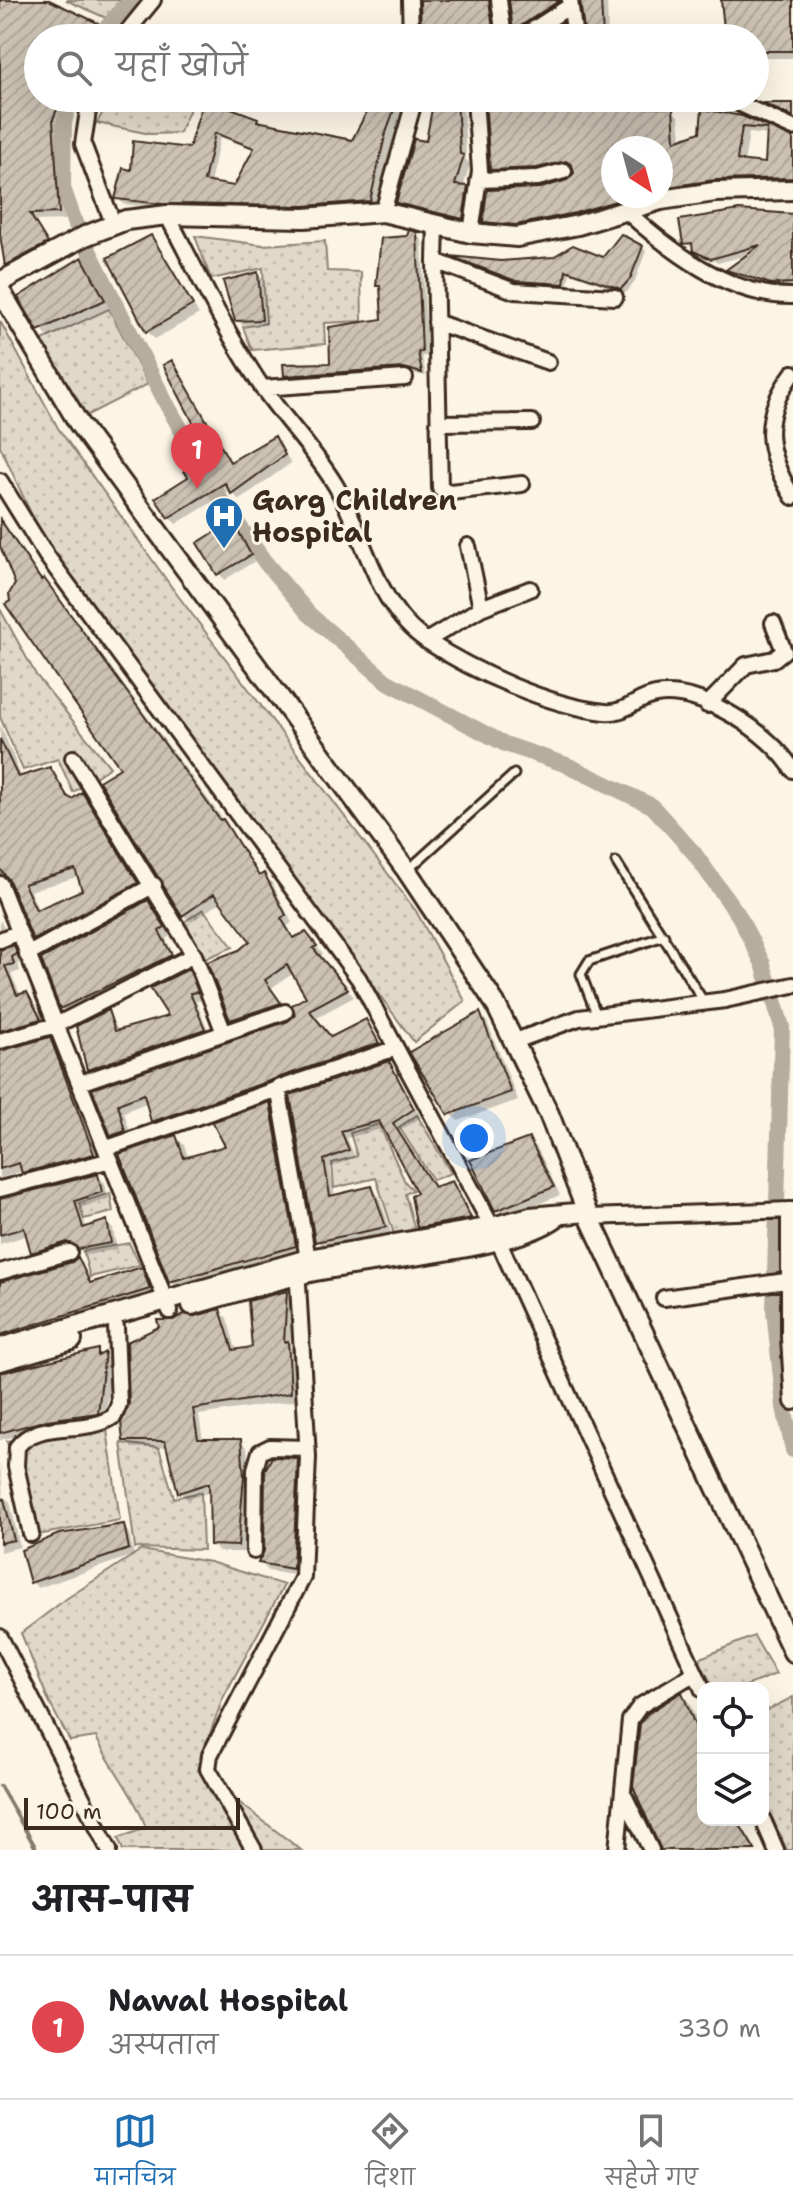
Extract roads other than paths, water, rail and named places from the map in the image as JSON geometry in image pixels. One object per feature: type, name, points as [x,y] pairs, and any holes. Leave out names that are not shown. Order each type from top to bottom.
[{"type":"street","points":[[133,24],[153,0]]},
{"type":"street","points":[[410,0],[411,24]]},
{"type":"street","points":[[499,0],[502,24]]},
{"type":"street","points":[[540,24],[570,3],[573,24]]},
{"type":"street","points":[[88,112],[83,144],[113,223]]},
{"type":"street","points":[[383,212],[411,112]]},
{"type":"street","points":[[471,233],[478,180],[476,112]]},
{"type":"street","points":[[758,112],[793,128]]},
{"type":"street","points":[[478,180],[538,178],[564,171]]},
{"type":"street","points":[[0,282],[113,223],[167,215],[304,218],[383,212],[471,233],[517,237],[578,225],[624,209],[715,192],[793,190]]},
{"type":"street","points":[[624,209],[661,243],[717,275],[766,296],[793,296]]},
{"type":"street","points":[[167,215],[234,344],[262,388],[313,449],[337,489],[385,592],[403,618],[426,641],[516,686],[579,707],[609,712],[623,710],[659,694],[707,705],[752,726],[791,762]]},
{"type":"street","points":[[436,224],[438,423],[442,490],[522,484]]},
{"type":"street","points":[[435,261],[514,291],[615,297]]},
{"type":"street","points":[[0,290],[79,424],[407,871],[478,976],[515,1041],[588,1214],[793,1652]]},
{"type":"street","points":[[436,322],[548,362]]},
{"type":"street","points":[[793,373],[773,406],[770,436],[773,462],[793,497]]},
{"type":"street","points":[[262,388],[405,378]]},
{"type":"street","points":[[438,423],[532,422]]},
{"type":"street","points":[[0,481],[46,555],[343,954],[494,1234],[699,1682]]},
{"type":"street","points":[[468,546],[481,608]]},
{"type":"street","points":[[426,641],[481,608],[530,589]]},
{"type":"street","points":[[707,705],[746,665],[774,659],[784,651],[773,623]]},
{"type":"street","points":[[73,758],[154,885],[194,955],[224,1033]]},
{"type":"street","points":[[0,884],[168,1306]]},
{"type":"street","points":[[27,955],[154,885]]},
{"type":"street","points":[[0,940],[17,933]]},
{"type":"street","points":[[0,1041],[56,1025],[194,955]]},
{"type":"street","points":[[515,1041],[579,1018],[704,1002],[787,986]]},
{"type":"street","points":[[80,1083],[285,1012]]},
{"type":"street","points":[[0,1189],[109,1154],[278,1087],[396,1048]]},
{"type":"street","points":[[254,1850],[208,1769],[210,1755],[303,1577],[307,1448],[301,1266],[278,1087]]},
{"type":"street","points":[[0,1348],[168,1306],[301,1266],[534,1229],[557,1217],[791,1210],[793,1402]]},
{"type":"street","points":[[0,1272],[69,1252]]},
{"type":"street","points":[[664,1298],[792,1280]]},
{"type":"street","points":[[0,1361],[116,1327],[168,1306]]},
{"type":"street","points":[[31,1534],[16,1466],[17,1447],[35,1433],[94,1425],[114,1416],[119,1404],[116,1327]]},
{"type":"street","points":[[254,1551],[255,1469],[260,1452],[270,1447],[307,1448]]},
{"type":"street","points":[[0,1637],[109,1850]]},
{"type":"street","points":[[617,1850],[625,1797],[630,1720],[640,1706],[695,1673]]},
{"type":"street","points":[[625,1797],[651,1850]]},
{"type":"street","points":[[766,1826],[776,1850]]},
{"type":"lane","points":[[407,871],[514,774]]},
{"type":"lane","points":[[616,862],[704,1002]]},
{"type":"lane","points":[[597,1016],[581,974],[589,961],[664,936]]},
{"type":"waterway","points":[[110,24],[131,0]]},
{"type":"waterway","points":[[67,112],[63,188],[76,225],[166,403],[219,497],[265,562],[309,614],[386,681],[505,744],[567,765],[652,806],[694,853],[739,916],[763,964],[782,1027],[774,1310],[784,1407],[793,1450]]},
{"type":"waterway","points":[[0,1786],[37,1850]]},
{"type":"place","name":"Nawal Hospital","points":[[197,489]]},
{"type":"place","name":"Garg Children Hospital","points":[[224,550]]}]
